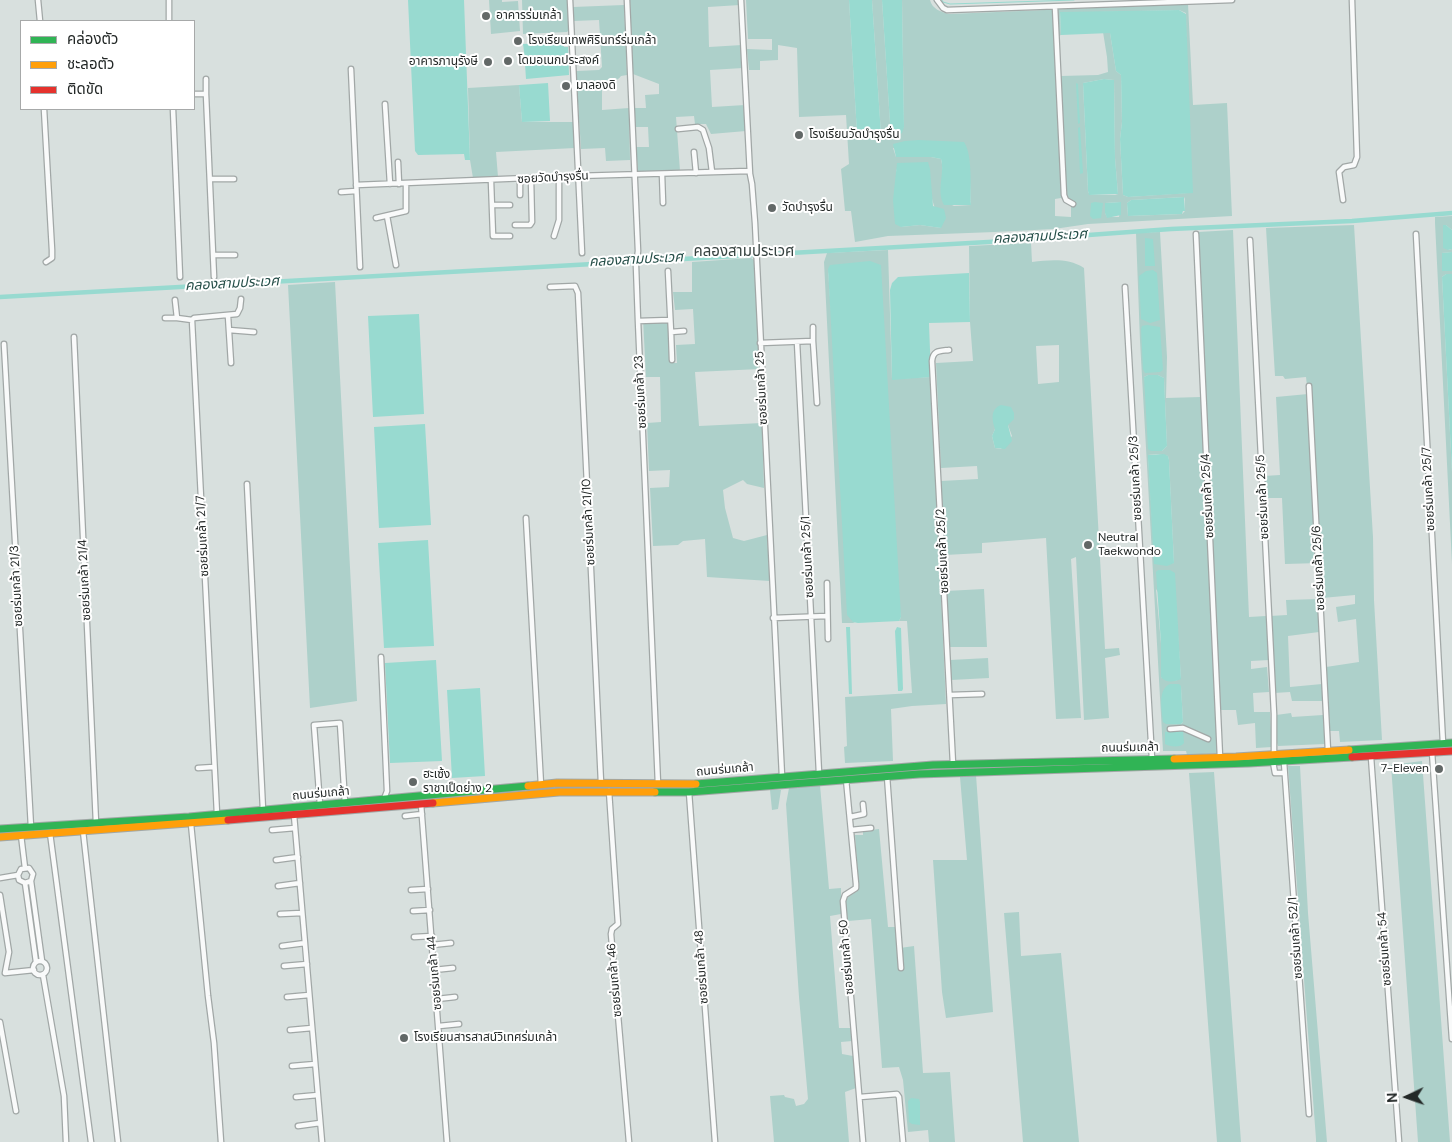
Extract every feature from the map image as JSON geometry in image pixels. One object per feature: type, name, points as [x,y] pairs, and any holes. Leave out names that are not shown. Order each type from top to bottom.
[{"type":"main road","name":"ถนนร่มเกล้า","points":[[0,829],[217,814],[541,785],[601,783],[693,784],[953,764],[1220,757],[1452,743]]},
{"type":"main road","name":"ถนนร่มเกล้า","points":[[0,837],[294,816],[550,792],[689,792],[887,776],[1284,762],[1452,752]]},
{"type":"street","points":[[38,0],[40,20]]},
{"type":"street","points":[[169,0],[169,20]]},
{"type":"street","points":[[570,0],[580,176],[582,254]]},
{"type":"street","name":"ซอยร่มเกล้า 23","points":[[627,0],[638,251],[636,266],[638,322],[658,784]]},
{"type":"street","name":"ซอยร่มเกล้า 25","points":[[741,0],[750,171],[756,244],[782,776]]},
{"type":"street","points":[[937,0],[947,10],[1232,0]]},
{"type":"street","points":[[1343,200],[1339,172],[1344,167],[1354,165],[1357,157],[1352,0]]},
{"type":"street","points":[[1055,7],[1064,194],[1066,200],[1073,204]]},
{"type":"street","points":[[350,69],[360,267]]},
{"type":"street","points":[[206,79],[214,277]]},
{"type":"street","points":[[195,94],[206,94]]},
{"type":"street","points":[[385,104],[390,184]]},
{"type":"street","points":[[44,110],[52,250],[52,258],[46,262]]},
{"type":"street","points":[[173,110],[180,277]]},
{"type":"street","points":[[678,129],[698,128],[704,130],[709,148],[712,172]]},
{"type":"street","points":[[694,152],[696,173]]},
{"type":"street","points":[[398,162],[399,184]]},
{"type":"street","name":"ซอยวัดบำรุงรื่น","points":[[341,192],[356,188],[390,184],[750,171]]},
{"type":"street","points":[[662,174],[663,203]]},
{"type":"street","points":[[554,236],[559,220],[559,177]]},
{"type":"street","points":[[210,179],[234,179]]},
{"type":"street","points":[[515,225],[530,225],[532,222],[531,179]]},
{"type":"street","points":[[491,180],[493,236],[510,236]]},
{"type":"street","points":[[520,180],[520,195]]},
{"type":"street","points":[[376,218],[406,211],[406,184]]},
{"type":"street","points":[[492,205],[510,205]]},
{"type":"street","points":[[387,216],[396,265]]},
{"type":"street","name":"ซอยร่มเกล้า 25/4","points":[[1196,234],[1220,757]]},
{"type":"street","name":"ซอยร่มเกล้า 25/7","points":[[1416,234],[1443,743]]},
{"type":"street","name":"ซอยร่มเกล้า 25/5","points":[[1250,240],[1274,714],[1274,754]]},
{"type":"street","points":[[213,256],[235,255]]},
{"type":"street","points":[[668,271],[672,360]]},
{"type":"street","name":"ซอยร่มเกล้า 21/10","points":[[550,288],[575,286],[578,293],[601,783]]},
{"type":"street","name":"ซอยร่มเกล้า 25/3","points":[[1125,287],[1152,758]]},
{"type":"street","points":[[165,318],[192,320],[194,318],[234,315],[239,312],[241,299]]},
{"type":"street","points":[[175,300],[177,318]]},
{"type":"street","points":[[228,316],[231,363]]},
{"type":"street","name":"ซอยร่มเกล้า 21/7","points":[[192,320],[217,814]]},
{"type":"street","points":[[638,322],[670,320]]},
{"type":"street","points":[[813,328],[817,403]]},
{"type":"street","points":[[229,330],[254,332]]},
{"type":"street","points":[[671,332],[684,331]]},
{"type":"street","name":"ซอยร่มเกล้า 21/4","points":[[74,337],[96,823]]},
{"type":"street","points":[[760,343],[814,341]]},
{"type":"street","name":"ซอยร่มเกล้า 25/1","points":[[797,342],[819,773]]},
{"type":"street","name":"ซอยร่มเกล้า 21/3","points":[[4,344],[31,827]]},
{"type":"street","name":"ซอยร่มเกล้า 25/2","points":[[949,350],[936,352],[933,354],[932,361],[953,764]]},
{"type":"street","name":"ซอยร่มเกล้า 25/6","points":[[1309,386],[1328,751]]},
{"type":"street","points":[[247,484],[263,810]]},
{"type":"street","points":[[526,518],[541,785]]},
{"type":"street","points":[[826,583],[828,639]]},
{"type":"street","points":[[773,618],[827,616]]},
{"type":"street","points":[[382,657],[387,791],[384,799]]},
{"type":"street","points":[[950,695],[982,694]]},
{"type":"street","points":[[320,805],[314,725],[340,723],[345,803]]},
{"type":"street","points":[[1170,729],[1183,728],[1208,739]]},
{"type":"street","points":[[1432,752],[1452,1039]]},
{"type":"street","name":"ซอยร่มเกล้า 54","points":[[1371,756],[1400,1142]]},
{"type":"street","points":[[1273,762],[1275,773],[1284,773]]},
{"type":"street","name":"ซอยร่มเกล้า 52/1","points":[[1284,762],[1309,1114]]},
{"type":"street","points":[[198,768],[214,767]]},
{"type":"street","points":[[887,776],[901,968]]},
{"type":"street","name":"ซอยร่มเกล้า 50","points":[[846,780],[856,888],[845,894],[843,901],[863,1142]]},
{"type":"street","name":"ซอยร่มเกล้า 46","points":[[609,791],[618,924],[612,929],[611,934],[628,1142]]},
{"type":"street","name":"ซอยร่มเกล้า 48","points":[[689,792],[715,1142]]},
{"type":"street","name":"ซอยร่มเกล้า 44","points":[[421,804],[447,1142]]},
{"type":"street","points":[[850,817],[864,814],[863,804]]},
{"type":"street","points":[[405,816],[422,814]]},
{"type":"street","points":[[294,816],[322,1142]]},
{"type":"street","points":[[191,824],[214,1043],[221,1142]]},
{"type":"street","points":[[272,830],[295,828]]},
{"type":"street","points":[[851,830],[871,828]]},
{"type":"street","points":[[83,831],[118,1142]]},
{"type":"street","points":[[50,833],[91,1142]]},
{"type":"street","points":[[21,835],[25,868]]},
{"type":"street","points":[[276,860],[298,857]]},
{"type":"street","points":[[0,878],[18,875],[25,868]]},
{"type":"street","points":[[25,868],[32,872],[33,877],[31,881],[39,962]]},
{"type":"street","points":[[18,875],[19,880],[25,883],[31,881]]},
{"type":"street","points":[[25,883],[30,922],[39,962],[47,967],[43,975],[64,1096],[66,1142]]},
{"type":"street","points":[[278,886],[300,883]]},
{"type":"street","points":[[411,890],[428,889]]},
{"type":"street","points":[[0,895],[9,952],[5,973],[34,970]]},
{"type":"street","points":[[413,911],[430,910]]},
{"type":"street","points":[[280,914],[302,913]]},
{"type":"street","points":[[30,922],[36,921]]},
{"type":"street","points":[[414,937],[432,936]]},
{"type":"street","points":[[282,946],[305,943]]},
{"type":"street","points":[[432,945],[451,943]]},
{"type":"street","points":[[34,970],[34,966],[39,962]]},
{"type":"street","points":[[284,966],[307,964]]},
{"type":"street","points":[[434,970],[452,968]]},
{"type":"street","points":[[34,970],[37,974],[43,975]]},
{"type":"street","points":[[287,997],[309,995]]},
{"type":"street","points":[[437,999],[456,997]]},
{"type":"street","points":[[0,1022],[16,1111]]},
{"type":"street","points":[[439,1026],[459,1024]]},
{"type":"street","points":[[290,1030],[312,1028]]},
{"type":"street","points":[[292,1066],[315,1064]]},
{"type":"street","points":[[860,1097],[897,1094],[899,1097],[903,1142]]},
{"type":"street","points":[[296,1097],[318,1095]]},
{"type":"street","points":[[298,1126],[320,1123]]},
{"type":"shaded area","points":[[489,0],[502,0],[502,2],[518,1],[520,31],[491,34]]},
{"type":"shaded area","points":[[522,0],[567,0],[569,30],[567,32],[523,34]]},
{"type":"shaded area","points":[[630,0],[740,0],[740,5],[708,7],[709,47],[742,45],[743,68],[710,70],[712,107],[745,105],[746,131],[711,134],[706,124],[695,124],[694,116],[676,117],[680,171],[638,172],[636,147],[649,147],[648,127],[635,127],[634,108],[646,108],[645,95],[659,94],[659,84],[633,74]]},
{"type":"shaded area","points":[[746,0],[849,0],[857,133],[861,135],[881,134],[872,0],[882,0],[890,123],[889,134],[904,127],[902,0],[930,0],[935,8],[949,14],[1188,4],[1193,105],[1227,103],[1232,216],[1088,224],[1054,229],[888,236],[855,242],[851,211],[845,211],[841,169],[849,164],[846,115],[799,117],[797,48],[778,45],[778,60],[760,61],[760,70],[749,70],[747,49],[772,50],[772,39],[748,39]],"holes":[[[1179,10],[1186,13],[1187,193],[1128,197],[1123,195],[1120,139],[1122,122],[1121,75],[1116,71],[1110,33],[1103,32],[1108,72],[1098,75],[1061,76],[1058,36],[1061,35],[1060,13]],[[1104,79],[1114,80],[1115,158],[1118,194],[1090,195],[1088,192],[1083,83]],[[893,148],[969,161],[971,205],[954,206],[942,200],[941,159],[931,157],[896,157]],[[898,167],[932,199],[941,228],[920,225],[901,227],[896,171]],[[1184,197],[1185,211],[1182,214],[1128,216],[1127,203],[1131,200]],[[1061,198],[1071,206],[1071,217],[1055,216],[1055,199]],[[1121,202],[1119,217],[1107,217],[1105,203]]]},
{"type":"shaded area","points":[[624,5],[627,75],[621,76],[615,81],[602,84],[602,110],[629,108],[630,160],[606,161],[605,148],[581,149],[576,71],[599,70],[602,67],[599,20],[573,21],[573,7]]},
{"type":"shaded area","points":[[519,85],[522,122],[574,122],[575,148],[496,152],[498,177],[473,178],[470,160],[468,88]]},
{"type":"shaded area","points":[[1452,216],[1452,230],[1446,225],[1448,250],[1452,249],[1452,252],[1442,253],[1442,270],[1452,271],[1452,274],[1446,274],[1442,277],[1452,472],[1452,564],[1435,217]]},
{"type":"shaded area","points":[[1354,225],[1373,537],[1374,600],[1382,740],[1340,742],[1339,731],[1330,731],[1326,667],[1359,662],[1356,619],[1338,622],[1336,607],[1355,604],[1355,595],[1322,598],[1320,563],[1285,564],[1282,498],[1265,498],[1264,476],[1280,475],[1276,397],[1308,394],[1306,377],[1285,379],[1283,376],[1275,376],[1266,228]]},
{"type":"shaded area","points":[[1233,230],[1249,617],[1266,616],[1269,660],[1251,661],[1251,669],[1267,667],[1269,692],[1253,693],[1254,712],[1270,712],[1272,747],[1256,748],[1255,723],[1238,725],[1236,710],[1220,710],[1198,232]]},
{"type":"shaded area","points":[[1160,232],[1167,357],[1166,398],[1201,397],[1218,753],[1187,755],[1186,751],[1163,751],[1140,341],[1136,233]],"holes":[[[1158,375],[1164,378],[1167,446],[1162,451],[1144,377]],[[1148,455],[1168,456],[1169,460],[1174,563],[1155,564]],[[1156,589],[1177,622],[1181,678],[1176,681],[1166,680],[1161,677],[1161,643]],[[1181,687],[1183,722],[1181,724],[1166,724]]]},
{"type":"shaded area","points":[[1031,243],[1032,262],[1066,261],[1084,268],[1105,649],[1119,648],[1120,655],[1105,658],[1109,718],[1084,720],[1076,557],[1071,559],[1081,718],[1056,719],[1046,538],[982,543],[982,553],[945,555],[941,481],[978,479],[977,466],[941,468],[936,363],[973,361],[970,322],[969,246]],"holes":[[[1059,345],[1059,382],[1038,384],[1036,346]],[[1008,425],[1012,436],[1001,449],[995,448],[992,436],[995,429]]]},
{"type":"shaded area","points":[[888,250],[892,379],[931,377],[946,704],[891,709],[893,761],[845,763],[844,747],[847,746],[845,697],[912,693],[907,621],[899,621],[901,617],[900,611],[828,269],[853,622],[855,623],[842,623],[824,262],[827,253]]},
{"type":"shaded area","points":[[751,258],[754,260],[760,369],[695,372],[699,426],[762,423],[764,488],[747,484],[743,480],[723,490],[725,508],[733,538],[744,541],[767,535],[770,581],[707,577],[705,539],[683,541],[678,545],[653,546],[650,488],[669,487],[670,470],[649,471],[647,423],[661,422],[660,377],[646,377],[643,319],[668,318],[671,363],[677,363],[676,345],[695,344],[693,309],[675,310],[673,292],[692,292],[692,262]]},
{"type":"shaded area","points":[[335,282],[357,701],[310,708],[288,285]]},
{"type":"shaded area","points":[[984,589],[987,647],[949,647],[946,591]]},
{"type":"shaded area","points":[[1318,599],[1319,632],[1288,636],[1290,687],[1322,684],[1323,701],[1292,701],[1290,692],[1274,693],[1270,616],[1287,615],[1286,600]]},
{"type":"shaded area","points":[[988,658],[989,678],[951,680],[950,660]]},
{"type":"shaded area","points":[[1291,713],[1292,717],[1323,715],[1325,744],[1278,746],[1276,715]]},
{"type":"shaded area","points":[[1422,761],[1450,1142],[1418,1142],[1391,765]]},
{"type":"shaded area","points":[[1288,766],[1300,766],[1308,913],[1327,1142],[1316,1142]]},
{"type":"shaded area","points":[[1214,772],[1241,1142],[1217,1142],[1189,773]]},
{"type":"shaded area","points":[[976,775],[993,1012],[946,1018],[942,992],[933,860],[967,860],[960,777]]},
{"type":"shaded area","points":[[820,785],[829,889],[841,888],[841,914],[830,916],[839,1028],[851,1028],[852,1041],[841,1042],[842,1054],[853,1056],[856,1088],[845,1092],[849,1142],[774,1142],[770,1096],[784,1095],[794,1099],[796,1106],[804,1104],[808,1099],[786,804],[789,788]]},
{"type":"shaded area","points":[[770,790],[781,790],[778,809],[772,810]]},
{"type":"shaded area","points":[[879,829],[888,927],[898,927],[900,948],[914,946],[923,1073],[950,1072],[955,1142],[929,1142],[928,1130],[908,1132],[903,1080],[899,1067],[882,1068],[871,919],[848,921],[845,899],[859,890],[855,835],[863,835],[863,831]]},
{"type":"shaded area","points":[[1019,912],[1021,956],[1061,953],[1079,1142],[1023,1142],[1004,913]]},
{"type":"water","points":[[408,0],[464,0],[470,160],[465,160],[464,154],[418,155],[415,151]]},
{"type":"water","points":[[849,0],[872,0],[881,134],[861,135],[857,133]]},
{"type":"water","points":[[882,0],[902,0],[904,127],[902,133],[897,136],[889,134],[890,123]]},
{"type":"water","points":[[1179,10],[1186,14],[1193,193],[1128,197],[1123,195],[1120,139],[1122,122],[1121,75],[1116,71],[1110,33],[1061,35],[1060,12]]},
{"type":"water","points":[[562,42],[564,47],[568,47],[569,75],[526,79],[525,64],[545,64],[545,55],[537,55],[537,59],[525,59],[523,44]]},
{"type":"water","points":[[1104,79],[1114,80],[1115,158],[1118,194],[1089,195],[1083,83]]},
{"type":"water","points":[[548,83],[550,121],[522,122],[519,85]]},
{"type":"water","points":[[1076,83],[1078,84],[1080,123],[1078,124]]},
{"type":"water","points":[[1080,127],[1083,173],[1080,174],[1078,128]]},
{"type":"water","points":[[919,140],[964,142],[970,163],[971,205],[944,205],[941,194],[941,159],[931,157],[896,157],[893,144]]},
{"type":"water","points":[[928,162],[933,206],[944,209],[946,218],[941,228],[920,225],[901,227],[895,224],[893,200],[897,163]]},
{"type":"water","points":[[1184,197],[1185,211],[1182,214],[1128,216],[1127,203],[1131,200]]},
{"type":"water","points":[[1121,202],[1121,215],[1107,218],[1105,203]]},
{"type":"water","points":[[1091,203],[1103,203],[1101,218],[1093,219],[1090,216]]},
{"type":"water","points":[[1443,225],[1452,230],[1452,249],[1443,248]]},
{"type":"water","points":[[1145,238],[1153,239],[1155,266],[1145,266]]},
{"type":"water","points":[[1452,252],[1452,271],[1442,271],[1442,253]]},
{"type":"water","points":[[870,261],[881,265],[901,617],[899,621],[858,623],[853,622],[847,615],[828,269],[830,265]]},
{"type":"water","points":[[1153,270],[1157,273],[1160,320],[1150,323],[1141,319],[1139,276],[1146,271]]},
{"type":"water","points":[[969,273],[970,322],[929,323],[931,377],[892,380],[890,290],[892,283],[898,277]]},
{"type":"water","points":[[1446,274],[1452,274],[1452,472],[1442,277]]},
{"type":"water","points":[[419,314],[424,414],[373,417],[368,316]]},
{"type":"water","points":[[1142,326],[1160,327],[1163,370],[1160,372],[1145,373],[1143,369],[1141,329]]},
{"type":"water","points":[[1158,375],[1164,378],[1167,446],[1162,451],[1151,451],[1148,449],[1144,377]]},
{"type":"water","points":[[1001,405],[1011,407],[1014,413],[1014,419],[1008,425],[1012,441],[1005,449],[995,448],[992,436],[995,429],[993,412]]},
{"type":"water","points":[[425,424],[431,525],[379,528],[374,427]]},
{"type":"water","points":[[1164,454],[1168,456],[1169,460],[1174,563],[1167,566],[1154,564],[1148,458],[1148,455]]},
{"type":"water","points":[[428,540],[434,646],[384,648],[378,543]]},
{"type":"water","points":[[1158,570],[1170,570],[1175,573],[1181,679],[1173,681],[1165,680],[1161,677],[1161,643],[1156,572]]},
{"type":"water","points":[[846,627],[850,627],[852,694],[849,694]]},
{"type":"water","points":[[897,627],[901,628],[902,691],[898,691],[895,631]]},
{"type":"water","points":[[436,660],[442,761],[390,763],[385,663]]},
{"type":"water","points":[[1170,684],[1179,684],[1181,686],[1183,722],[1181,724],[1166,724],[1163,722],[1162,695],[1163,691]]},
{"type":"water","points":[[480,688],[485,776],[452,778],[447,690]]},
{"type":"water","points":[[1183,731],[1183,745],[1170,746],[1165,744],[1165,732]]},
{"type":"water","points":[[911,1098],[919,1099],[920,1102],[920,1125],[909,1122],[908,1101]]},
{"type":"waterway","points":[[942,0],[950,4],[1074,0]]},
{"type":"waterway","name":"คลองสามประเวศ","points":[[0,297],[1006,241],[1171,229],[1352,221],[1452,213]]},
{"type":"traffic: fast","points":[[1349,750],[1452,743]]},
{"type":"traffic: fast","points":[[655,792],[689,792],[919,774],[1249,763],[1352,757]]},
{"type":"traffic: fast","points":[[696,784],[933,765],[1174,759]]},
{"type":"traffic: fast","points":[[0,829],[189,817],[528,786]]},
{"type":"traffic: slow","points":[[1174,759],[1349,750]]},
{"type":"traffic: slow","points":[[528,786],[557,783],[696,784]]},
{"type":"traffic: slow","points":[[433,803],[559,792],[655,792]]},
{"type":"traffic: slow","points":[[0,837],[228,820]]},
{"type":"traffic: jam","points":[[1352,757],[1452,751]]},
{"type":"traffic: jam","points":[[228,820],[433,803]]},
{"type":"place","name":"อาคารร่มเกล้า","points":[[486,16]]},
{"type":"place","name":"โรงเรียนเทพศิรินทร์ร่มเกล้า","points":[[518,41]]},
{"type":"place","name":"โดมอเนกประสงค์","points":[[508,61]]},
{"type":"place","name":"อาคารภานุรังษี","points":[[488,62]]},
{"type":"place","name":"มาลองดิ","points":[[566,86]]},
{"type":"place","name":"โรงเรียนวัดบำรุงรื่น","points":[[799,135]]},
{"type":"place","name":"วัดบำรุงรื่น","points":[[772,208]]},
{"type":"place","name":"Neutral Taekwondo","points":[[1088,545]]},
{"type":"place","name":"7-Eleven","points":[[1439,769]]},
{"type":"place","name":"ฮะเซ้ง ราชาเป็ดย่าง 2","points":[[413,782]]},
{"type":"place","name":"โรงเรียนสารสาสน์วิเทศร่มเกล้า","points":[[404,1038]]},
{"type":"district","name":"คลองสามประเวศ","points":[[744,252]]}]
